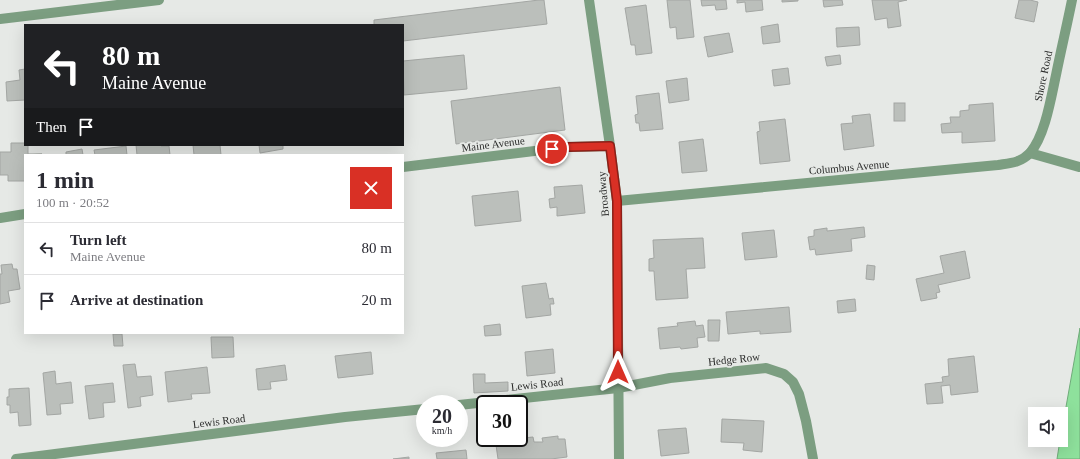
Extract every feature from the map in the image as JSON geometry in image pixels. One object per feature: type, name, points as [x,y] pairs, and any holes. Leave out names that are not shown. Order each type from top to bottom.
[{"type":"street","points":[[0,19],[159,0]]},
{"type":"street","name":"Broadway","points":[[589,0],[617,201],[619,459]]},
{"type":"street","name":"Shore Road","points":[[1030,153],[1034,149],[1048,110],[1072,0]]},
{"type":"street","name":"Maine Avenue","points":[[404,167],[568,147],[610,146]]},
{"type":"street","points":[[1030,153],[1079,167]]},
{"type":"street","name":"Columbus Avenue","points":[[617,201],[998,165],[1025,159],[1030,153]]},
{"type":"street","points":[[0,218],[24,214]]},
{"type":"street","name":"Hedge Row","points":[[618,388],[670,378],[766,368],[784,374],[793,382],[799,394],[813,459]]},
{"type":"street","name":"Lewis Road","points":[[468,404],[618,388]]},
{"type":"street","name":"Lewis Road","points":[[16,459],[345,417],[416,410]]},
{"type":"shaded area","points":[[1080,328],[1080,459],[1057,459],[1059,447],[1068,447],[1068,407],[1066,407]]},
{"type":"building","points":[[544,0],[547,24],[404,41],[404,24],[374,24],[374,20]]},
{"type":"building","points":[[667,0],[690,0],[694,37],[677,39],[676,27],[670,28]]},
{"type":"building","points":[[701,0],[726,0],[727,9],[716,10],[715,5],[702,6]]},
{"type":"building","points":[[737,0],[762,0],[763,10],[746,12],[745,2],[737,3]]},
{"type":"building","points":[[782,0],[798,0],[798,1],[782,2]]},
{"type":"building","points":[[823,0],[842,0],[843,5],[824,7]]},
{"type":"building","points":[[872,0],[907,0],[898,2],[901,26],[888,28],[887,18],[875,20]]},
{"type":"building","points":[[1019,0],[1038,2],[1034,22],[1015,18]]},
{"type":"building","points":[[646,5],[652,53],[636,55],[635,45],[631,45],[625,8]]},
{"type":"building","points":[[778,24],[780,42],[763,44],[761,27]]},
{"type":"building","points":[[859,27],[860,45],[837,47],[836,28]]},
{"type":"building","points":[[729,33],[733,52],[708,57],[704,37]]},
{"type":"building","points":[[464,55],[467,89],[404,95],[404,61]]},
{"type":"building","points":[[840,55],[841,64],[827,66],[825,57]]},
{"type":"building","points":[[788,68],[790,84],[774,86],[772,70]]},
{"type":"building","points":[[24,69],[24,100],[7,101],[6,82],[20,80],[19,70]]},
{"type":"building","points":[[687,78],[689,100],[669,103],[666,81]]},
{"type":"building","points":[[560,87],[565,130],[456,144],[451,101]]},
{"type":"building","points":[[659,93],[663,129],[640,131],[639,123],[636,123],[635,115],[638,114],[636,96]]},
{"type":"building","points":[[894,103],[905,103],[905,121],[894,121]]},
{"type":"building","points":[[993,103],[995,141],[962,143],[962,132],[942,133],[941,124],[951,123],[950,117],[960,117],[960,111],[969,110],[969,105]]},
{"type":"building","points":[[870,114],[874,146],[844,150],[841,124],[853,123],[852,116]]},
{"type":"building","points":[[785,119],[790,161],[760,164],[757,132],[760,131],[759,122]]},
{"type":"building","points":[[703,139],[707,171],[682,173],[679,142]]},
{"type":"building","points":[[11,143],[24,143],[24,146],[28,146],[28,154],[24,154],[24,181],[8,181],[8,175],[0,175],[0,152],[11,152]]},
{"type":"building","points":[[126,146],[127,154],[95,154],[94,150]]},
{"type":"building","points":[[136,146],[169,146],[170,154],[137,154]]},
{"type":"building","points":[[193,146],[220,146],[221,154],[194,154]]},
{"type":"building","points":[[259,146],[283,146],[283,149],[260,153]]},
{"type":"building","points":[[82,149],[83,154],[66,154],[66,152]]},
{"type":"building","points":[[582,185],[585,213],[557,216],[557,207],[550,208],[549,199],[555,198],[554,187]]},
{"type":"building","points":[[518,191],[521,221],[475,226],[472,196]]},
{"type":"building","points":[[864,227],[865,237],[851,239],[852,251],[816,255],[815,249],[810,250],[808,237],[814,236],[814,230],[827,228],[827,231]]},
{"type":"building","points":[[774,230],[777,257],[745,260],[742,233]]},
{"type":"building","points":[[703,238],[705,268],[686,269],[688,298],[656,300],[654,271],[649,271],[649,259],[654,258],[653,240]]},
{"type":"building","points":[[965,251],[970,278],[938,285],[940,292],[936,293],[937,298],[921,301],[916,279],[944,273],[940,256]]},
{"type":"building","points":[[12,264],[13,269],[17,269],[20,289],[8,291],[10,302],[0,304],[0,274],[2,274],[1,265]]},
{"type":"building","points":[[867,265],[875,266],[874,280],[866,279]]},
{"type":"building","points":[[546,283],[549,299],[553,298],[554,304],[550,304],[551,315],[526,318],[522,286]]},
{"type":"building","points":[[855,299],[856,311],[838,313],[837,301]]},
{"type":"building","points":[[789,307],[791,332],[760,334],[760,331],[728,334],[726,312]]},
{"type":"building","points":[[708,320],[720,320],[719,341],[708,341]]},
{"type":"building","points":[[695,321],[696,326],[703,325],[705,337],[697,338],[698,347],[660,349],[658,328],[678,326],[677,323]]},
{"type":"building","points":[[500,324],[501,335],[485,336],[484,326]]},
{"type":"building","points":[[113,334],[122,334],[123,346],[114,346]]},
{"type":"building","points":[[211,337],[233,337],[234,357],[212,358]]},
{"type":"building","points":[[553,349],[555,373],[527,376],[525,352]]},
{"type":"building","points":[[371,352],[373,374],[338,378],[335,356]]},
{"type":"building","points":[[974,356],[978,392],[951,395],[950,385],[941,386],[943,403],[927,404],[925,384],[943,382],[942,377],[949,376],[948,359]]},
{"type":"building","points":[[135,364],[137,377],[151,376],[153,395],[140,397],[141,406],[128,408],[123,365]]},
{"type":"building","points":[[285,365],[287,380],[270,382],[271,389],[258,390],[256,369]]},
{"type":"building","points":[[207,367],[210,393],[191,394],[192,399],[168,402],[165,372]]},
{"type":"building","points":[[55,371],[56,384],[71,382],[73,403],[60,404],[61,414],[47,415],[43,373]]},
{"type":"building","points":[[473,374],[485,374],[485,383],[508,382],[508,391],[474,393]]},
{"type":"building","points":[[113,383],[115,402],[103,403],[104,417],[89,419],[85,386]]},
{"type":"building","points":[[29,388],[31,425],[19,426],[18,412],[10,413],[10,405],[7,405],[9,389]]},
{"type":"building","points":[[722,419],[764,421],[762,452],[743,450],[744,443],[721,442]]},
{"type":"building","points":[[686,428],[689,453],[661,456],[658,430]]},
{"type":"building","points":[[558,436],[558,439],[565,439],[567,457],[551,459],[498,459],[496,447],[528,447],[528,438],[533,437],[534,442],[543,442],[542,438]]},
{"type":"building","points":[[466,450],[467,459],[437,459],[436,453]]},
{"type":"building","points":[[409,457],[409,459],[393,459]]},
{"type":"route","points":[[552,149],[610,146],[617,201],[618,372]]}]
